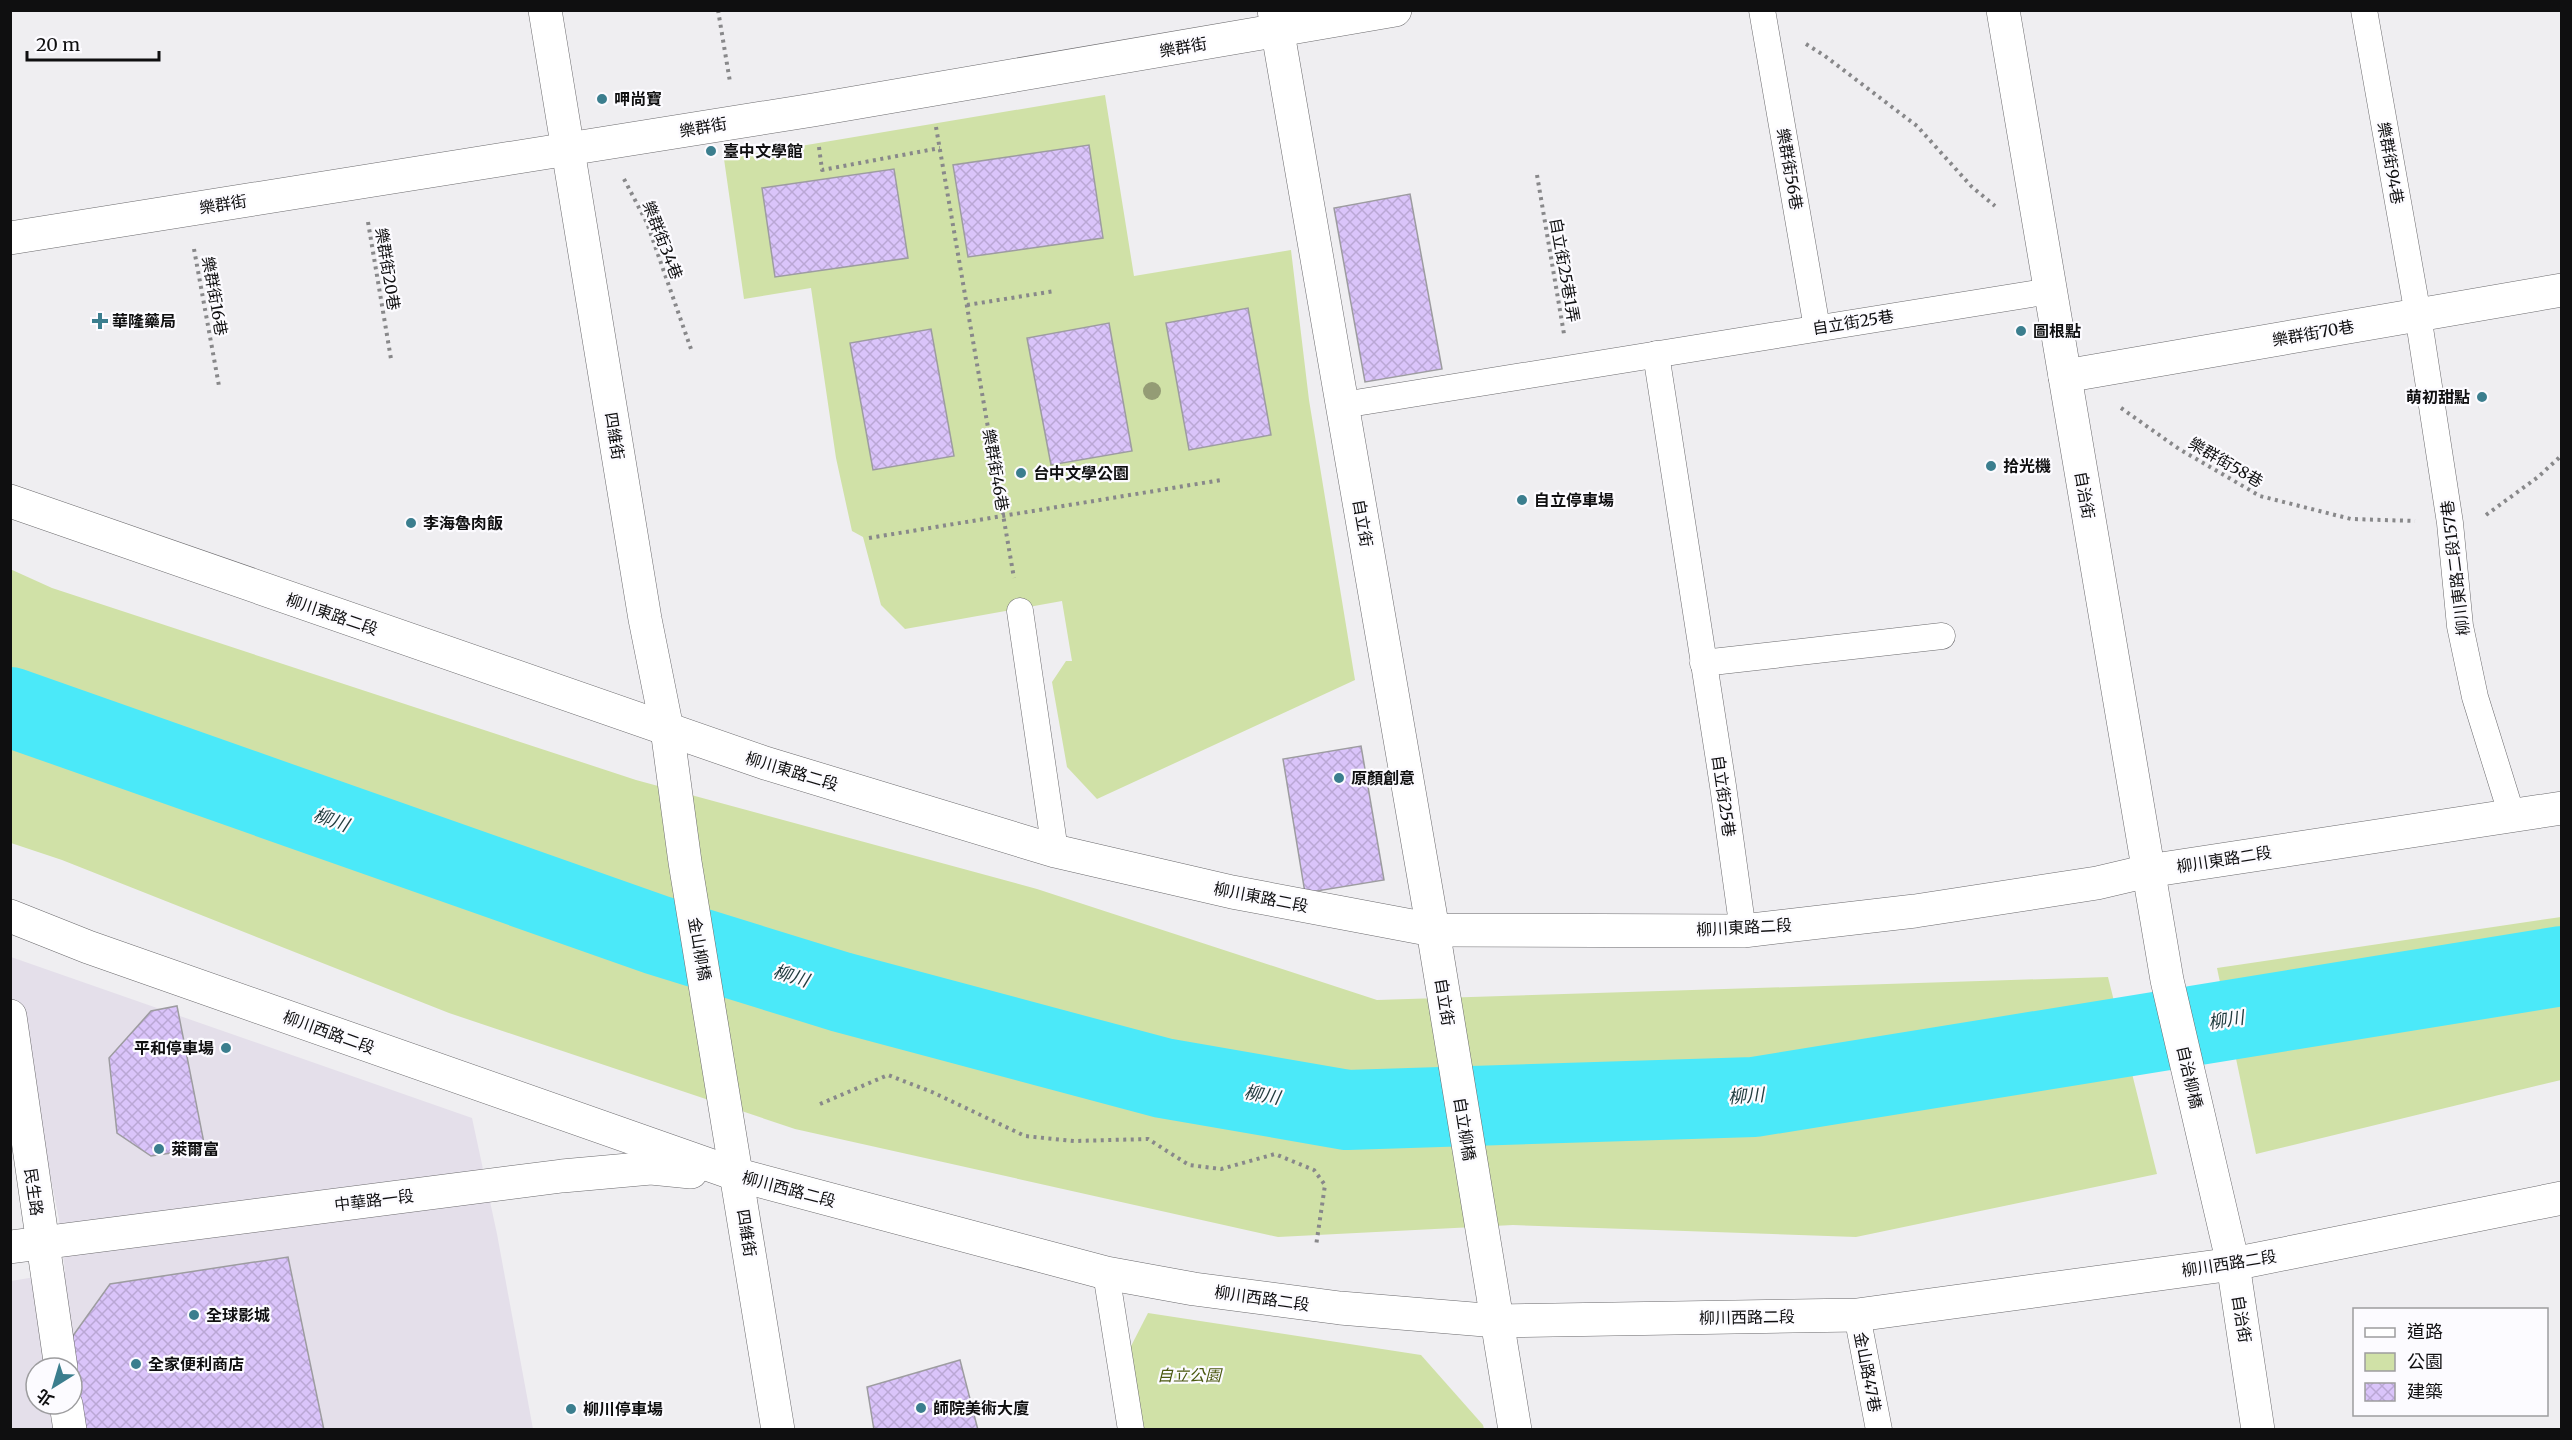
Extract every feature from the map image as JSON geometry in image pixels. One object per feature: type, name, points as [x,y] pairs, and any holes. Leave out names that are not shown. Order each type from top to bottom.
[{"type":"street","name":"四維街","points":[[545,10],[645,619],[667,729],[686,861]]},
{"type":"street","name":"樂群街","points":[[10,238],[930,91],[1276,21],[1395,10]]},
{"type":"street","name":"自治街","points":[[2003,10],[2050,291],[2076,374],[2148,871],[2167,980]]},
{"type":"street","name":"自立街","points":[[1276,21],[1450,1036]]},
{"type":"street","name":"樂群街70巷","points":[[2076,374],[2562,290]]},
{"type":"street","name":"柳川東路二段","points":[[10,501],[765,763],[1055,851],[1232,892],[1433,930],[1743,931],[1915,911],[2097,883],[2148,871],[2562,808]]},
{"type":"street","name":"金山柳橋","points":[[686,861],[715,1036]]},
{"type":"street","name":"柳川西路二段","points":[[10,916],[88,947],[738,1175],[1106,1273],[1194,1289],[1340,1308],[1497,1321],[1857,1315],[2234,1264],[2562,1198]]},
{"type":"street","name":"自治柳橋","points":[[2167,980],[2213,1173]]},
{"type":"street","name":"民生路","points":[[10,1016],[26,1245],[58,1356]]},
{"type":"street","name":"四維街","points":[[715,1036],[778,1430]]},
{"type":"street","name":"自立柳橋","points":[[1450,1036],[1497,1321]]},
{"type":"street","name":"中華路一段","points":[[26,1245],[562,1176],[651,1168],[738,1175]]},
{"type":"street","name":"自治街","points":[[2213,1173],[2234,1264],[2259,1430]]},
{"type":"street","points":[[1497,1321],[1515,1430]]},
{"type":"lane","name":"樂群街94巷","points":[[2364,10],[2418,315]]},
{"type":"lane","name":"樂群街56巷","points":[[1763,15],[1817,328]]},
{"type":"lane","name":"自立街25巷","points":[[1343,405],[2050,291]]},
{"type":"lane","name":"柳川東路二段157巷","points":[[2418,315],[2450,523],[2462,636],[2475,697],[2512,816]]},
{"type":"lane","name":"自立街25巷","points":[[1656,354],[1724,786],[1743,931]]},
{"type":"lane","points":[[1020,611],[1055,851]]},
{"type":"lane","points":[[1703,663],[1941,636]]},
{"type":"lane","points":[[1106,1273],[1131,1430]]},
{"type":"lane","name":"金山路47巷","points":[[1857,1315],[1879,1430]]},
{"type":"path","points":[[718,10],[737,122]]},
{"type":"path","points":[[1763,15],[1825,56],[1917,126],[1972,188],[2044,245]]},
{"type":"path","name":"樂群街46巷","points":[[930,91],[1020,611]]},
{"type":"path","points":[[813,110],[822,170],[940,148]]},
{"type":"path","name":"樂群街34巷","points":[[605,144],[647,223],[691,349]]},
{"type":"path","name":"自立街25巷1弄","points":[[1537,175],[1570,368]]},
{"type":"path","name":"樂群街20巷","points":[[362,183],[391,359]]},
{"type":"path","name":"樂群街16巷","points":[[187,209],[219,386]]},
{"type":"path","points":[[968,305],[1054,291]]},
{"type":"path","name":"樂群街58巷","points":[[2076,374],[2179,449],[2260,496],[2351,519],[2477,522],[2538,477],[2562,455]]},
{"type":"path","points":[[869,538],[1221,480]]},
{"type":"path","points":[[820,1104],[888,1076],[933,1092],[1025,1136],[1074,1141],[1148,1139],[1189,1165],[1221,1169],[1275,1154],[1314,1170],[1325,1185],[1316,1246]]},
{"type":"shaded area","points":[[11,957],[472,1118],[497,1234],[533,1429],[11,1429],[11,1281],[65,1272],[59,1219],[32,1085],[11,1086]]},
{"type":"green space","name":"台中文學公園","points":[[1105,95],[1134,276],[1291,250],[1309,400],[1355,680],[1097,799],[1067,767],[1052,682],[1066,661],[1072,661],[1062,601],[905,629],[881,605],[863,537],[852,531],[836,458],[811,288],[744,299],[724,159]]},
{"type":"green space","points":[[10,569],[52,588],[636,780],[1037,889],[1377,1000],[2108,977],[2157,1174],[1856,1237],[1513,1225],[1278,1237],[795,1129],[449,1013],[62,860],[11,843]]},
{"type":"green space","points":[[2561,917],[2561,1080],[2256,1154],[2217,968]]},
{"type":"green space","name":"自立公園","points":[[1148,1313],[1421,1355],[1483,1425],[1484,1429],[1142,1429],[1129,1350]]},
{"type":"building","points":[[1089,145],[1103,238],[968,257],[953,165]]},
{"type":"building","points":[[894,169],[908,258],[775,277],[762,188]]},
{"type":"building","points":[[1410,194],[1442,369],[1365,382],[1334,208]]},
{"type":"building","points":[[1248,308],[1271,435],[1189,450],[1166,323]]},
{"type":"building","points":[[1109,323],[1132,451],[1051,465],[1027,338]]},
{"type":"building","points":[[931,329],[954,456],[873,470],[850,343]]},
{"type":"building","points":[[1361,746],[1384,880],[1305,893],[1283,759]]},
{"type":"building","points":[[177,1006],[205,1148],[151,1156],[117,1133],[109,1058],[151,1011]]},
{"type":"building","name":"全球影城","points":[[288,1257],[324,1430],[84,1430],[81,1416],[84,1416],[84,1356],[67,1356],[65,1347],[110,1284]]},
{"type":"building","name":"師院美術大廈","points":[[960,1360],[978,1430],[874,1430],[867,1387]]},
{"type":"waterway","name":"柳川","points":[[10,707],[657,935],[841,992],[1163,1078],[1347,1110],[1754,1097],[2562,966]]},
{"type":"place","name":"呷尚寶","points":[[602,99]]},
{"type":"place","name":"臺中文學館","points":[[711,151]]},
{"type":"place","name":"華隆藥局","points":[[100,321]]},
{"type":"place","name":"圖根點","points":[[2021,331]]},
{"type":"place","name":"萌初甜點","points":[[2482,397]]},
{"type":"place","name":"拾光機","points":[[1991,466]]},
{"type":"place","name":"台中文學公園","points":[[1021,473]]},
{"type":"place","name":"自立停車場","points":[[1522,500]]},
{"type":"place","name":"李海魯肉飯","points":[[411,523]]},
{"type":"place","name":"原顏創意","points":[[1339,778]]},
{"type":"place","name":"平和停車場","points":[[226,1048]]},
{"type":"place","name":"萊爾富","points":[[159,1149]]},
{"type":"place","name":"全球影城","points":[[194,1315]]},
{"type":"place","name":"全家便利商店","points":[[136,1364]]},
{"type":"place","name":"師院美術大廈","points":[[921,1408]]},
{"type":"place","name":"柳川停車場","points":[[571,1409]]}]
